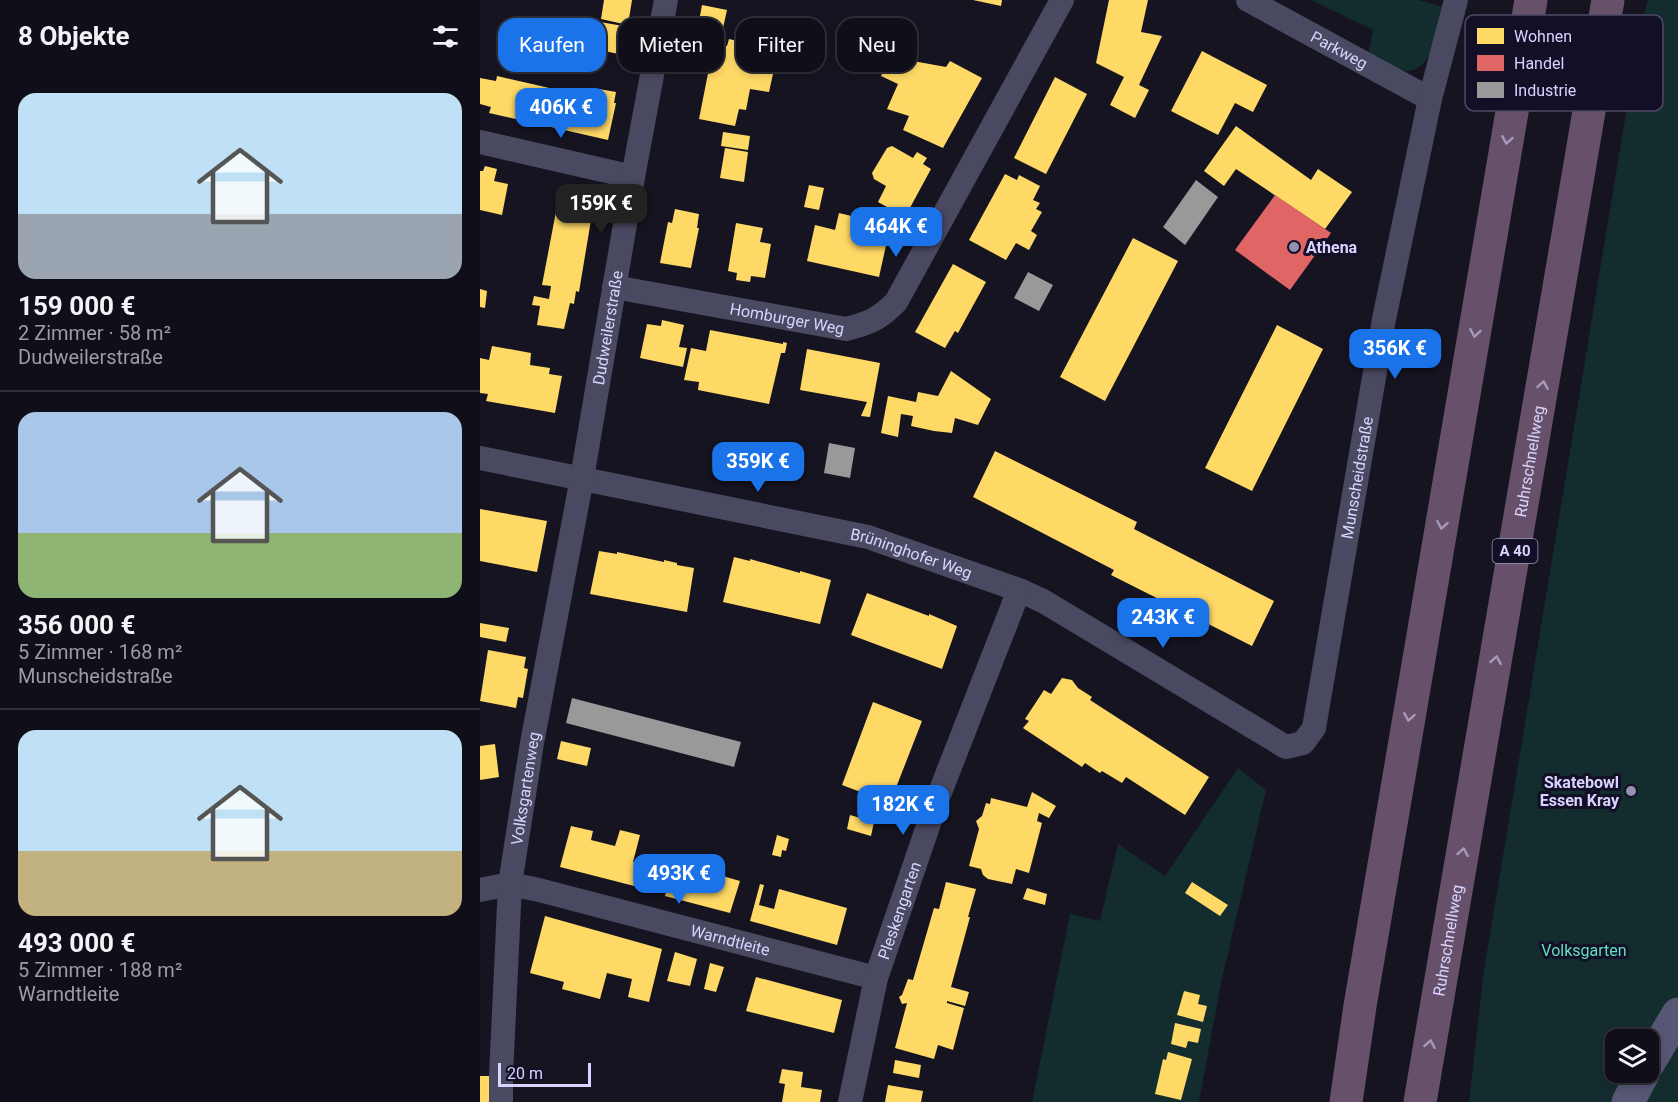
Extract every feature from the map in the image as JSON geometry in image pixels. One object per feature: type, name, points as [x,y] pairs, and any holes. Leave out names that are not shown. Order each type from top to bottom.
[{"type":"highway","points":[[1528,15],[1531,0]]},
{"type":"highway","name":"Ruhrschnellweg","points":[[1605,15],[1608,0]]},
{"type":"highway","points":[[1346,1102],[1366,971],[1512,111]]},
{"type":"highway","name":"Ruhrschnellweg","points":[[1420,1102],[1589,111]]},
{"type":"street","name":"Dudweilerstraße","points":[[582,478],[633,177],[666,0]]},
{"type":"street","name":"Homburger Weg","points":[[614,287],[846,329],[870,323],[896,302],[1062,0]]},
{"type":"street","name":"Parkweg","points":[[1248,0],[1430,99]]},
{"type":"street","name":"Munscheidstraße","points":[[1303,743],[1314,728],[1384,319],[1430,99],[1456,0]]},
{"type":"street","points":[[480,142],[633,177]]},
{"type":"street","name":"Brüninghofer Weg","points":[[480,458],[868,537],[1019,590],[1043,601],[1286,747],[1303,743]]},
{"type":"street","name":"Volksgartenweg","points":[[501,1102],[510,884],[532,743],[582,478]]},
{"type":"street","name":"Pleskengarten","points":[[850,1102],[876,978],[938,800],[1019,590]]},
{"type":"street","name":"Warndtleite","points":[[480,890],[510,884],[876,978]]},
{"type":"street","points":[[1659,1046],[1678,1014]]},
{"type":"street","points":[[1628,1102],[1638,1083]]},
{"type":"green space","points":[[1311,0],[1419,0],[1443,7],[1435,42],[1430,53],[1416,69],[1406,71],[1390,67],[1368,55],[1373,30]]},
{"type":"green space","name":"Volksgarten","points":[[1648,0],[1678,0],[1678,1102],[1469,1102],[1484,970],[1626,111],[1663,111],[1663,15],[1644,15]]},
{"type":"green space","points":[[1238,768],[1266,790],[1221,983],[1199,1102],[1032,1102],[1070,914],[1100,921],[1118,844],[1165,876]]},
{"type":"building: Wohnen","points":[[604,0],[632,0],[629,18],[618,18],[618,23],[601,18]]},
{"type":"building: Wohnen","points":[[973,0],[1002,0],[1001,6]]},
{"type":"building: Wohnen","points":[[1109,0],[1148,0],[1141,32],[1162,36],[1139,85],[1149,90],[1135,118],[1110,105],[1124,77],[1096,63]]},
{"type":"building: Wohnen","points":[[702,5],[727,10],[724,24],[724,18],[700,18]]},
{"type":"building: Wohnen","points":[[606,23],[618,25],[618,54],[606,51]]},
{"type":"building: Wohnen","points":[[729,39],[736,41],[736,72],[773,72],[769,92],[750,89],[746,110],[739,109],[735,126],[699,119],[708,72],[724,72],[724,45],[727,46]]},
{"type":"building: Wohnen","points":[[1202,51],[1267,85],[1253,112],[1235,103],[1218,135],[1171,111]]},
{"type":"building: Wohnen","points":[[950,61],[982,78],[943,148],[903,130],[909,116],[887,109],[898,84],[881,76],[883,72],[917,72],[917,62],[946,67]]},
{"type":"building: Wohnen","points":[[497,76],[597,99],[599,89],[616,92],[614,103],[616,103],[608,140],[489,113],[491,107],[480,104],[480,78],[496,81]]},
{"type":"building: Wohnen","points":[[1055,77],[1087,94],[1046,174],[1014,158]]},
{"type":"building: Wohnen","points":[[1236,126],[1311,180],[1318,169],[1352,192],[1325,229],[1236,169],[1224,186],[1204,171]]},
{"type":"building: Wohnen","points":[[723,132],[750,136],[748,150],[721,146]]},
{"type":"building: Wohnen","points":[[892,146],[913,158],[917,152],[927,158],[923,164],[931,169],[905,217],[878,202],[886,186],[874,179],[872,173],[887,148]]},
{"type":"building: Wohnen","points":[[725,148],[748,152],[744,182],[720,178]]},
{"type":"building: Wohnen","points":[[485,166],[497,169],[494,181],[508,184],[502,215],[480,210],[480,171],[483,171]]},
{"type":"building: Wohnen","points":[[1005,174],[1017,180],[1019,175],[1040,186],[1033,200],[1040,203],[1036,209],[1042,212],[1031,231],[1037,235],[1029,250],[1016,243],[1006,260],[969,240]]},
{"type":"building: Wohnen","points":[[809,185],[824,188],[819,210],[804,207]]},
{"type":"building: Wohnen","points":[[571,186],[596,190],[579,292],[576,291],[574,304],[570,303],[564,329],[537,325],[540,306],[532,305],[534,296],[549,299],[551,286],[542,285],[558,201],[568,203]]},
{"type":"building: Wohnen","points":[[675,209],[699,214],[697,228],[699,228],[691,268],[660,263],[668,222],[672,223]]},
{"type":"building: Wohnen","points":[[839,213],[868,220],[865,231],[869,232],[868,237],[887,241],[879,277],[807,261],[815,225],[835,230]]},
{"type":"building: Wohnen","points":[[736,223],[763,228],[760,242],[771,244],[765,278],[751,276],[750,282],[736,280],[737,273],[728,271]]},
{"type":"building: Wohnen","points":[[1133,238],[1178,261],[1105,401],[1060,377]]},
{"type":"building: Wohnen","points":[[953,264],[986,282],[958,333],[955,331],[945,348],[915,332]]},
{"type":"building: Wohnen","points":[[480,289],[487,291],[485,308],[480,307]]},
{"type":"building: Wohnen","points":[[662,320],[684,325],[679,347],[687,348],[683,367],[640,358],[647,324],[661,326]]},
{"type":"building: Wohnen","points":[[1277,325],[1323,349],[1252,491],[1205,468]]},
{"type":"building: Wohnen","points":[[710,330],[787,343],[785,353],[781,353],[769,404],[698,390],[699,382],[684,380],[691,348],[706,351]]},
{"type":"building: Wohnen","points":[[492,346],[531,353],[530,365],[550,368],[549,374],[562,376],[555,413],[486,401],[488,394],[480,393],[480,358],[489,360]]},
{"type":"building: Wohnen","points":[[807,349],[880,363],[870,417],[861,416],[867,402],[800,390]]},
{"type":"building: Wohnen","points":[[951,371],[991,399],[978,425],[955,418],[952,433],[934,431],[911,426],[913,416],[901,414],[898,437],[881,433],[888,396],[916,402],[918,392],[938,396]]},
{"type":"building: Wohnen","points":[[995,451],[1137,522],[1134,529],[1274,601],[1252,646],[1111,575],[1114,570],[973,497]]},
{"type":"building: Wohnen","points":[[480,509],[547,521],[537,572],[480,561]]},
{"type":"building: Wohnen","points":[[599,551],[617,554],[617,552],[664,562],[664,560],[694,568],[687,612],[590,594]]},
{"type":"building: Wohnen","points":[[734,557],[831,580],[820,624],[723,602]]},
{"type":"building: Wohnen","points":[[867,593],[957,626],[942,669],[851,635]]},
{"type":"building: Wohnen","points":[[480,623],[509,628],[506,642],[480,637]]},
{"type":"building: Wohnen","points":[[488,650],[526,657],[524,668],[528,669],[523,698],[518,697],[516,708],[480,701]]},
{"type":"building: Wohnen","points":[[1062,678],[1072,680],[1078,688],[1092,697],[1090,700],[1209,777],[1185,815],[1126,777],[1122,783],[1085,763],[1082,767],[1023,728],[1029,721],[1025,719],[1044,690],[1051,694]]},
{"type":"building: Wohnen","points":[[873,702],[922,721],[890,803],[842,785]]},
{"type":"building: Wohnen","points":[[561,741],[591,748],[587,766],[557,759]]},
{"type":"building: Wohnen","points":[[495,744],[499,777],[480,780],[480,746]]},
{"type":"building: Wohnen","points":[[1032,792],[1056,806],[1049,818],[1039,813],[1037,821],[1042,823],[1029,873],[1016,869],[1012,884],[988,879],[983,875],[981,869],[969,866],[979,829],[976,821],[982,816],[986,803],[990,804],[991,798],[1027,807]]},
{"type":"building: Wohnen","points":[[850,815],[874,822],[871,836],[847,829]]},
{"type":"building: Wohnen","points":[[571,826],[593,831],[591,840],[615,846],[620,830],[640,835],[633,862],[653,866],[646,889],[560,867]]},
{"type":"building: Wohnen","points":[[777,835],[789,839],[786,851],[782,850],[781,857],[772,855]]},
{"type":"building: Wohnen","points":[[674,862],[740,881],[730,913],[665,896]]},
{"type":"building: Wohnen","points":[[946,882],[976,889],[951,987],[969,992],[965,1006],[947,1001],[947,1003],[964,1008],[953,1050],[938,1045],[934,1059],[895,1048],[907,1003],[902,1004],[899,997],[908,979],[913,980],[934,908],[939,909]]},
{"type":"building: Wohnen","points":[[1192,882],[1228,905],[1220,916],[1185,893]]},
{"type":"building: Wohnen","points":[[760,884],[764,885],[759,905],[774,909],[779,889],[847,908],[837,945],[750,921]]},
{"type":"building: Wohnen","points":[[1027,888],[1047,894],[1045,905],[1023,899]]},
{"type":"building: Wohnen","points":[[545,916],[662,949],[649,1002],[628,997],[632,979],[607,973],[600,999],[562,989],[564,982],[530,973]]},
{"type":"building: Wohnen","points":[[675,952],[697,959],[690,986],[667,981]]},
{"type":"building: Wohnen","points":[[710,963],[724,967],[716,992],[704,989]]},
{"type":"building: Wohnen","points":[[756,977],[842,1000],[834,1033],[746,1011]]},
{"type":"building: Wohnen","points":[[1184,991],[1200,995],[1198,1004],[1207,1006],[1203,1022],[1177,1015]]},
{"type":"building: Wohnen","points":[[1175,1023],[1201,1029],[1198,1043],[1188,1041],[1186,1048],[1171,1044]]},
{"type":"building: Wohnen","points":[[1168,1052],[1192,1059],[1181,1100],[1155,1094],[1163,1059],[1166,1060]]},
{"type":"building: Wohnen","points":[[895,1060],[921,1065],[919,1078],[893,1073]]},
{"type":"building: Wohnen","points":[[782,1069],[803,1072],[801,1087],[822,1090],[820,1102],[782,1102],[785,1084],[779,1083]]},
{"type":"building: Wohnen","points":[[480,1076],[490,1076],[491,1102],[480,1102]]},
{"type":"building: Wohnen","points":[[888,1085],[923,1091],[921,1102],[885,1102]]},
{"type":"building: Handel","points":[[1275,195],[1331,233],[1290,290],[1235,250]]},
{"type":"building: Industrie","points":[[1196,180],[1218,197],[1185,245],[1163,227]]},
{"type":"building: Industrie","points":[[1028,272],[1053,285],[1039,311],[1014,298]]},
{"type":"building: Industrie","points":[[829,443],[855,448],[850,478],[824,473]]},
{"type":"building: Industrie","points":[[572,698],[741,742],[734,767],[566,723]]},
{"type":"place","name":"Athena","points":[[1294,247]]},
{"type":"place","name":"Skatebowl Essen Kray","points":[[1631,791]]}]
